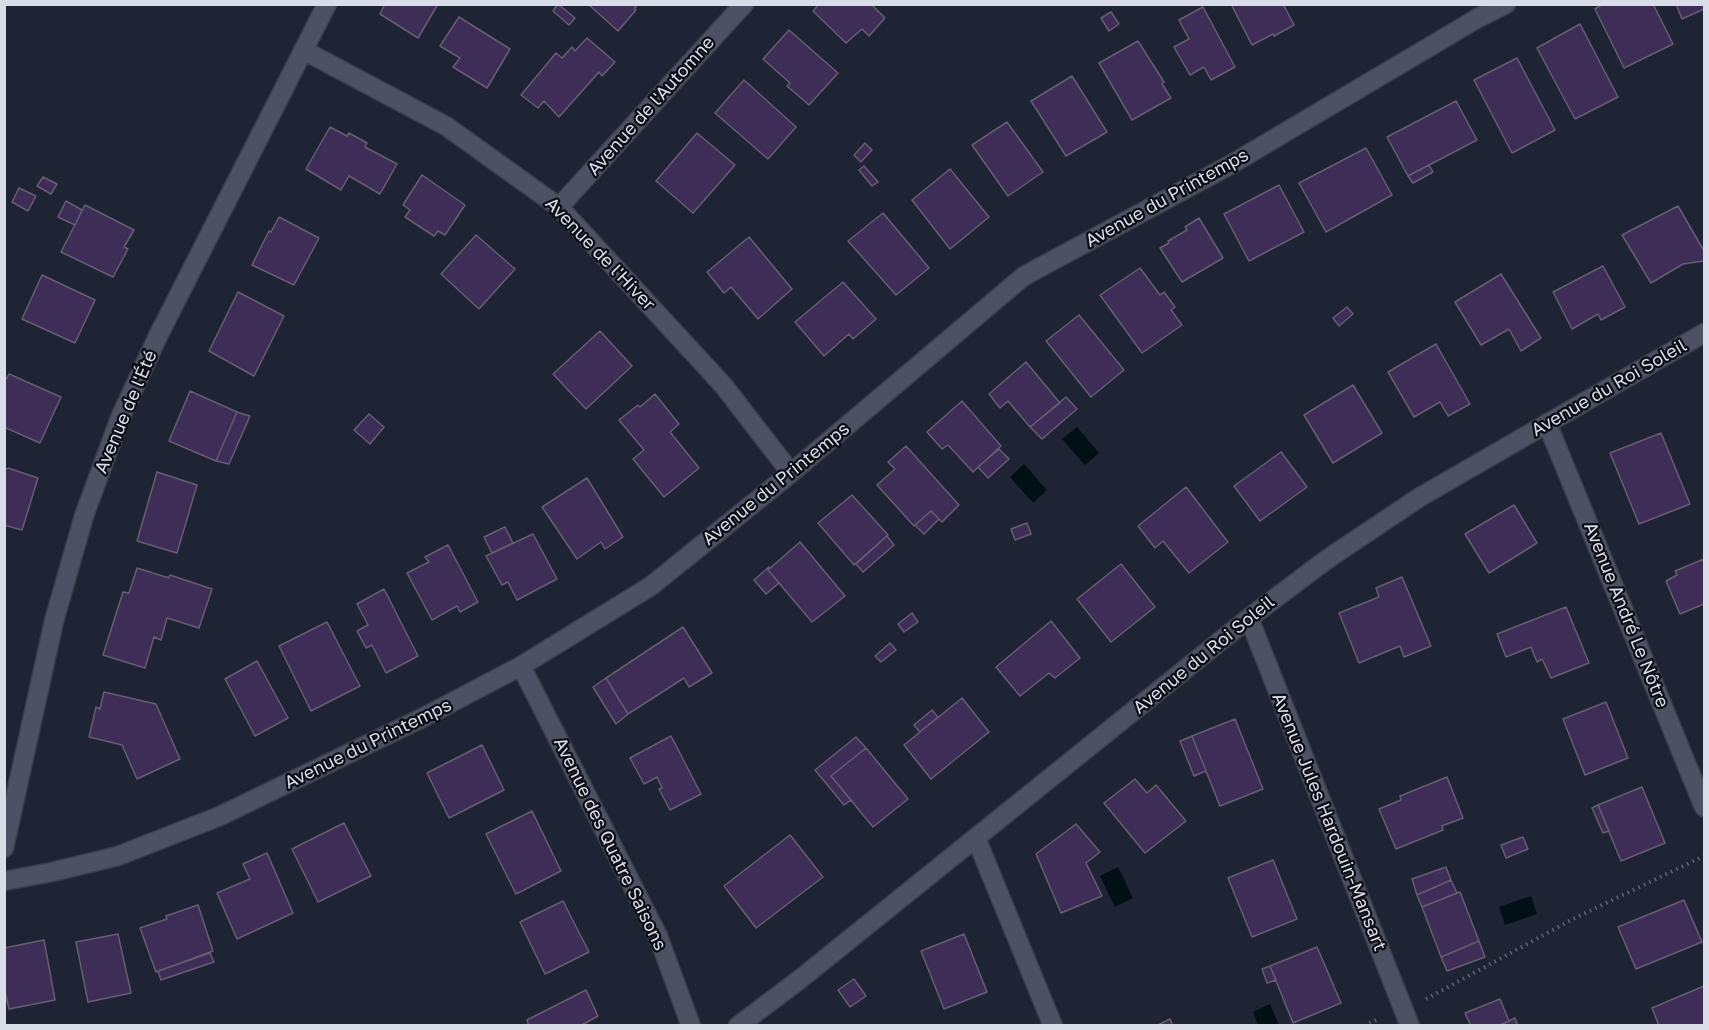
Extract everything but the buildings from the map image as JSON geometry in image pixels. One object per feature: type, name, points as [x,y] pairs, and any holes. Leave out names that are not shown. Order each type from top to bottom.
[{"type":"street","name":"Avenue de l'Été","points":[[4,848],[54,621],[84,516],[116,429],[158,336],[327,4]]},
{"type":"street","name":"Avenue de l'Automne","points":[[559,207],[744,4]]},
{"type":"street","name":"Avenue du Printemps","points":[[4,881],[118,856],[220,816],[424,717],[521,666],[651,585],[791,473],[1024,276],[1230,165],[1478,18],[1506,4]]},
{"type":"street","name":"Avenue de l'Hiver","points":[[303,50],[446,126],[559,207],[723,385],[791,473]]},
{"type":"street","name":"Avenue du Roi Soleil","points":[[738,1026],[799,980],[1249,618],[1326,560],[1420,497],[1704,333]]},
{"type":"street","name":"Avenue André Le Nôtre","points":[[1547,423],[1704,807]]},
{"type":"street","name":"Avenue Jules Hardouin-Mansart","points":[[1249,618],[1410,1026]]},
{"type":"street","name":"Avenue des Quatre Saisons","points":[[521,666],[657,936],[691,1026]]},
{"type":"street","points":[[976,838],[1053,1026]]},
{"type":"path","points":[[1364,1026],[1402,1008],[1433,997],[1573,919],[1704,856]]},
{"type":"shaded area","points":[[1077,427],[1099,453],[1085,465],[1062,439]]},
{"type":"shaded area","points":[[1024,464],[1047,490],[1033,503],[1010,477]]},
{"type":"shaded area","points":[[1118,867],[1133,898],[1115,907],[1100,876]]},
{"type":"shaded area","points":[[1531,896],[1537,914],[1505,925],[1499,907]]},
{"type":"shaded area","points":[[1270,1004],[1279,1025],[1258,1025],[1253,1012]]}]
